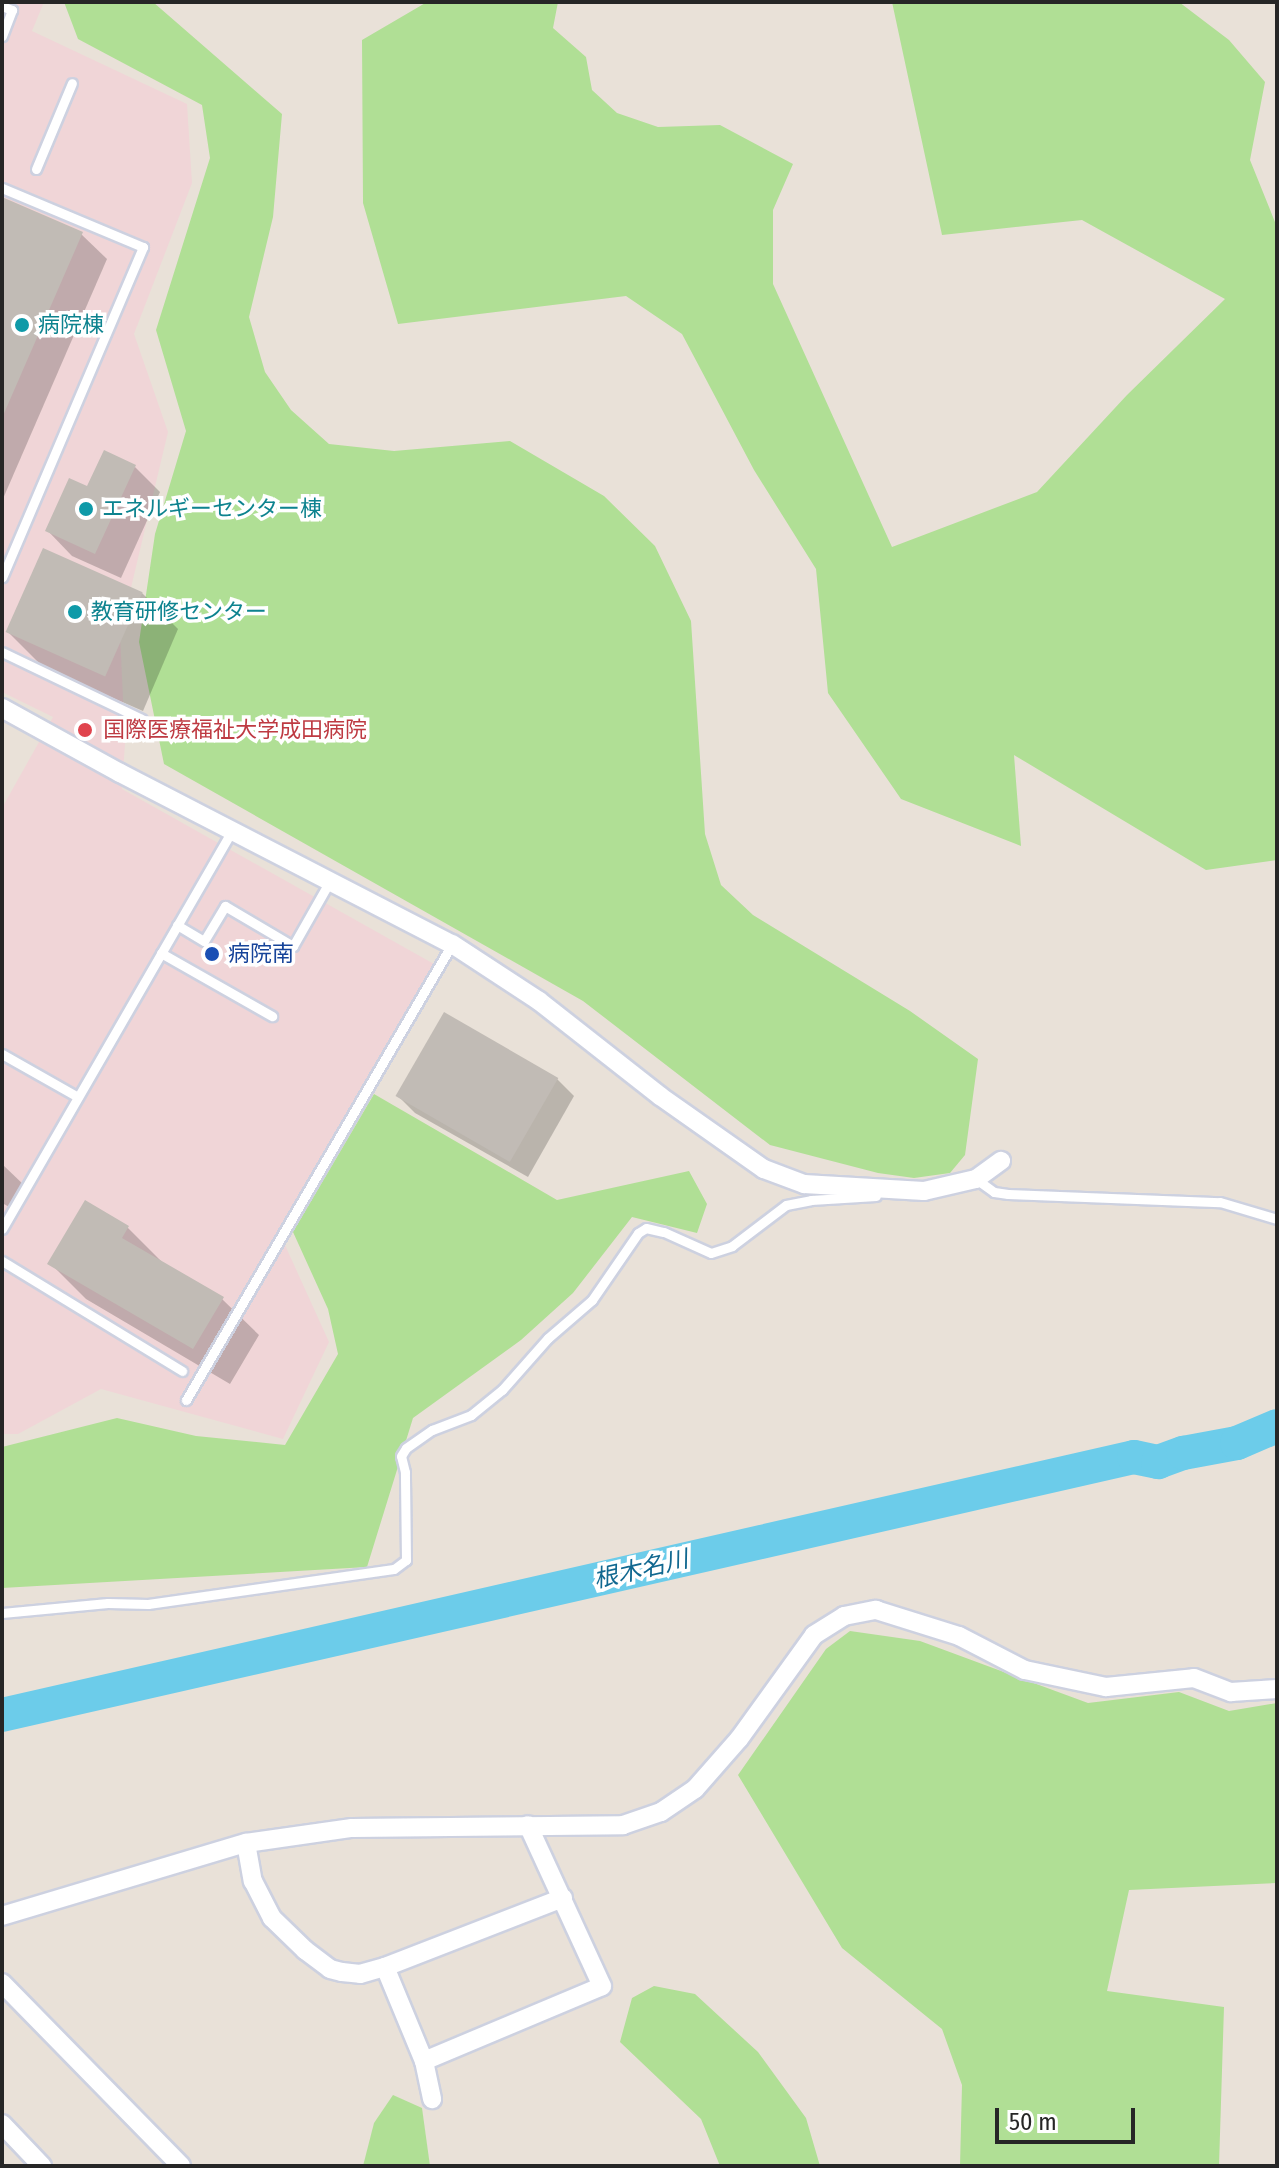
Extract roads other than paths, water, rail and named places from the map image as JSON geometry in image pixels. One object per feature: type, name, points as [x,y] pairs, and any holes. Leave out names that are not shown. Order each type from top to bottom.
[{"type":"street","points":[[2,708],[452,944],[539,1001],[660,1096],[764,1169],[804,1184],[924,1191],[976,1179],[1001,1161]]},
{"type":"street","points":[[2,1916],[246,1843],[352,1828],[623,1825],[661,1812],[695,1789],[739,1739],[814,1635],[844,1616],[876,1610],[959,1636],[1025,1670],[1106,1687],[1194,1678],[1231,1692],[1277,1689]]},
{"type":"street","points":[[424,2061],[602,1986],[528,1825]]},
{"type":"street","points":[[246,1843],[260,1901],[272,1918],[305,1950],[330,1969],[342,1972],[360,1974],[385,1967],[563,1898]]},
{"type":"street","points":[[385,1967],[424,2061],[432,2099]]},
{"type":"street","points":[[2,1983],[181,2166]]},
{"type":"street","points":[[2,2010],[18,1999]]},
{"type":"street","points":[[2,2124],[42,2166]]},
{"type":"lane","points":[[2,6],[12,10],[2,36]]},
{"type":"lane","points":[[36,169],[72,83]]},
{"type":"lane","points":[[2,188],[143,247],[2,577]]},
{"type":"lane","points":[[2,652],[142,719]]},
{"type":"lane","points":[[2,1229],[232,830]]},
{"type":"lane","points":[[177,925],[204,941],[225,906],[293,946],[330,881]]},
{"type":"lane","points":[[186,1400],[452,944]]},
{"type":"lane","points":[[161,953],[272,1016]]},
{"type":"lane","points":[[2,1054],[78,1097]]},
{"type":"lane","points":[[976,1179],[994,1192],[1008,1194],[1220,1202],[1277,1219]]},
{"type":"lane","points":[[2,1613],[108,1603],[148,1604],[394,1569],[406,1560],[407,1551],[405,1472],[401,1456],[406,1448],[432,1430],[471,1415],[502,1390],[548,1338],[592,1300],[638,1233],[646,1228],[664,1232],[711,1253],[732,1246],[786,1205],[811,1200],[881,1196],[909,1200],[924,1191]]},
{"type":"lane","points":[[2,1261],[182,1371]]},
{"type":"waterway","name":"根木名川","points":[[2,1715],[1134,1457],[1158,1462],[1183,1453],[1237,1443],[1277,1426]]},
{"type":"place","name":"病院棟","points":[[22,325]]},
{"type":"place","name":"エネルギーセンター棟","points":[[86,509]]},
{"type":"place","name":"教育研修センター","points":[[75,612]]},
{"type":"place","name":"国際医療福祉大学成田病院","points":[[85,730]]},
{"type":"place","name":"病院南","points":[[212,954]]}]
